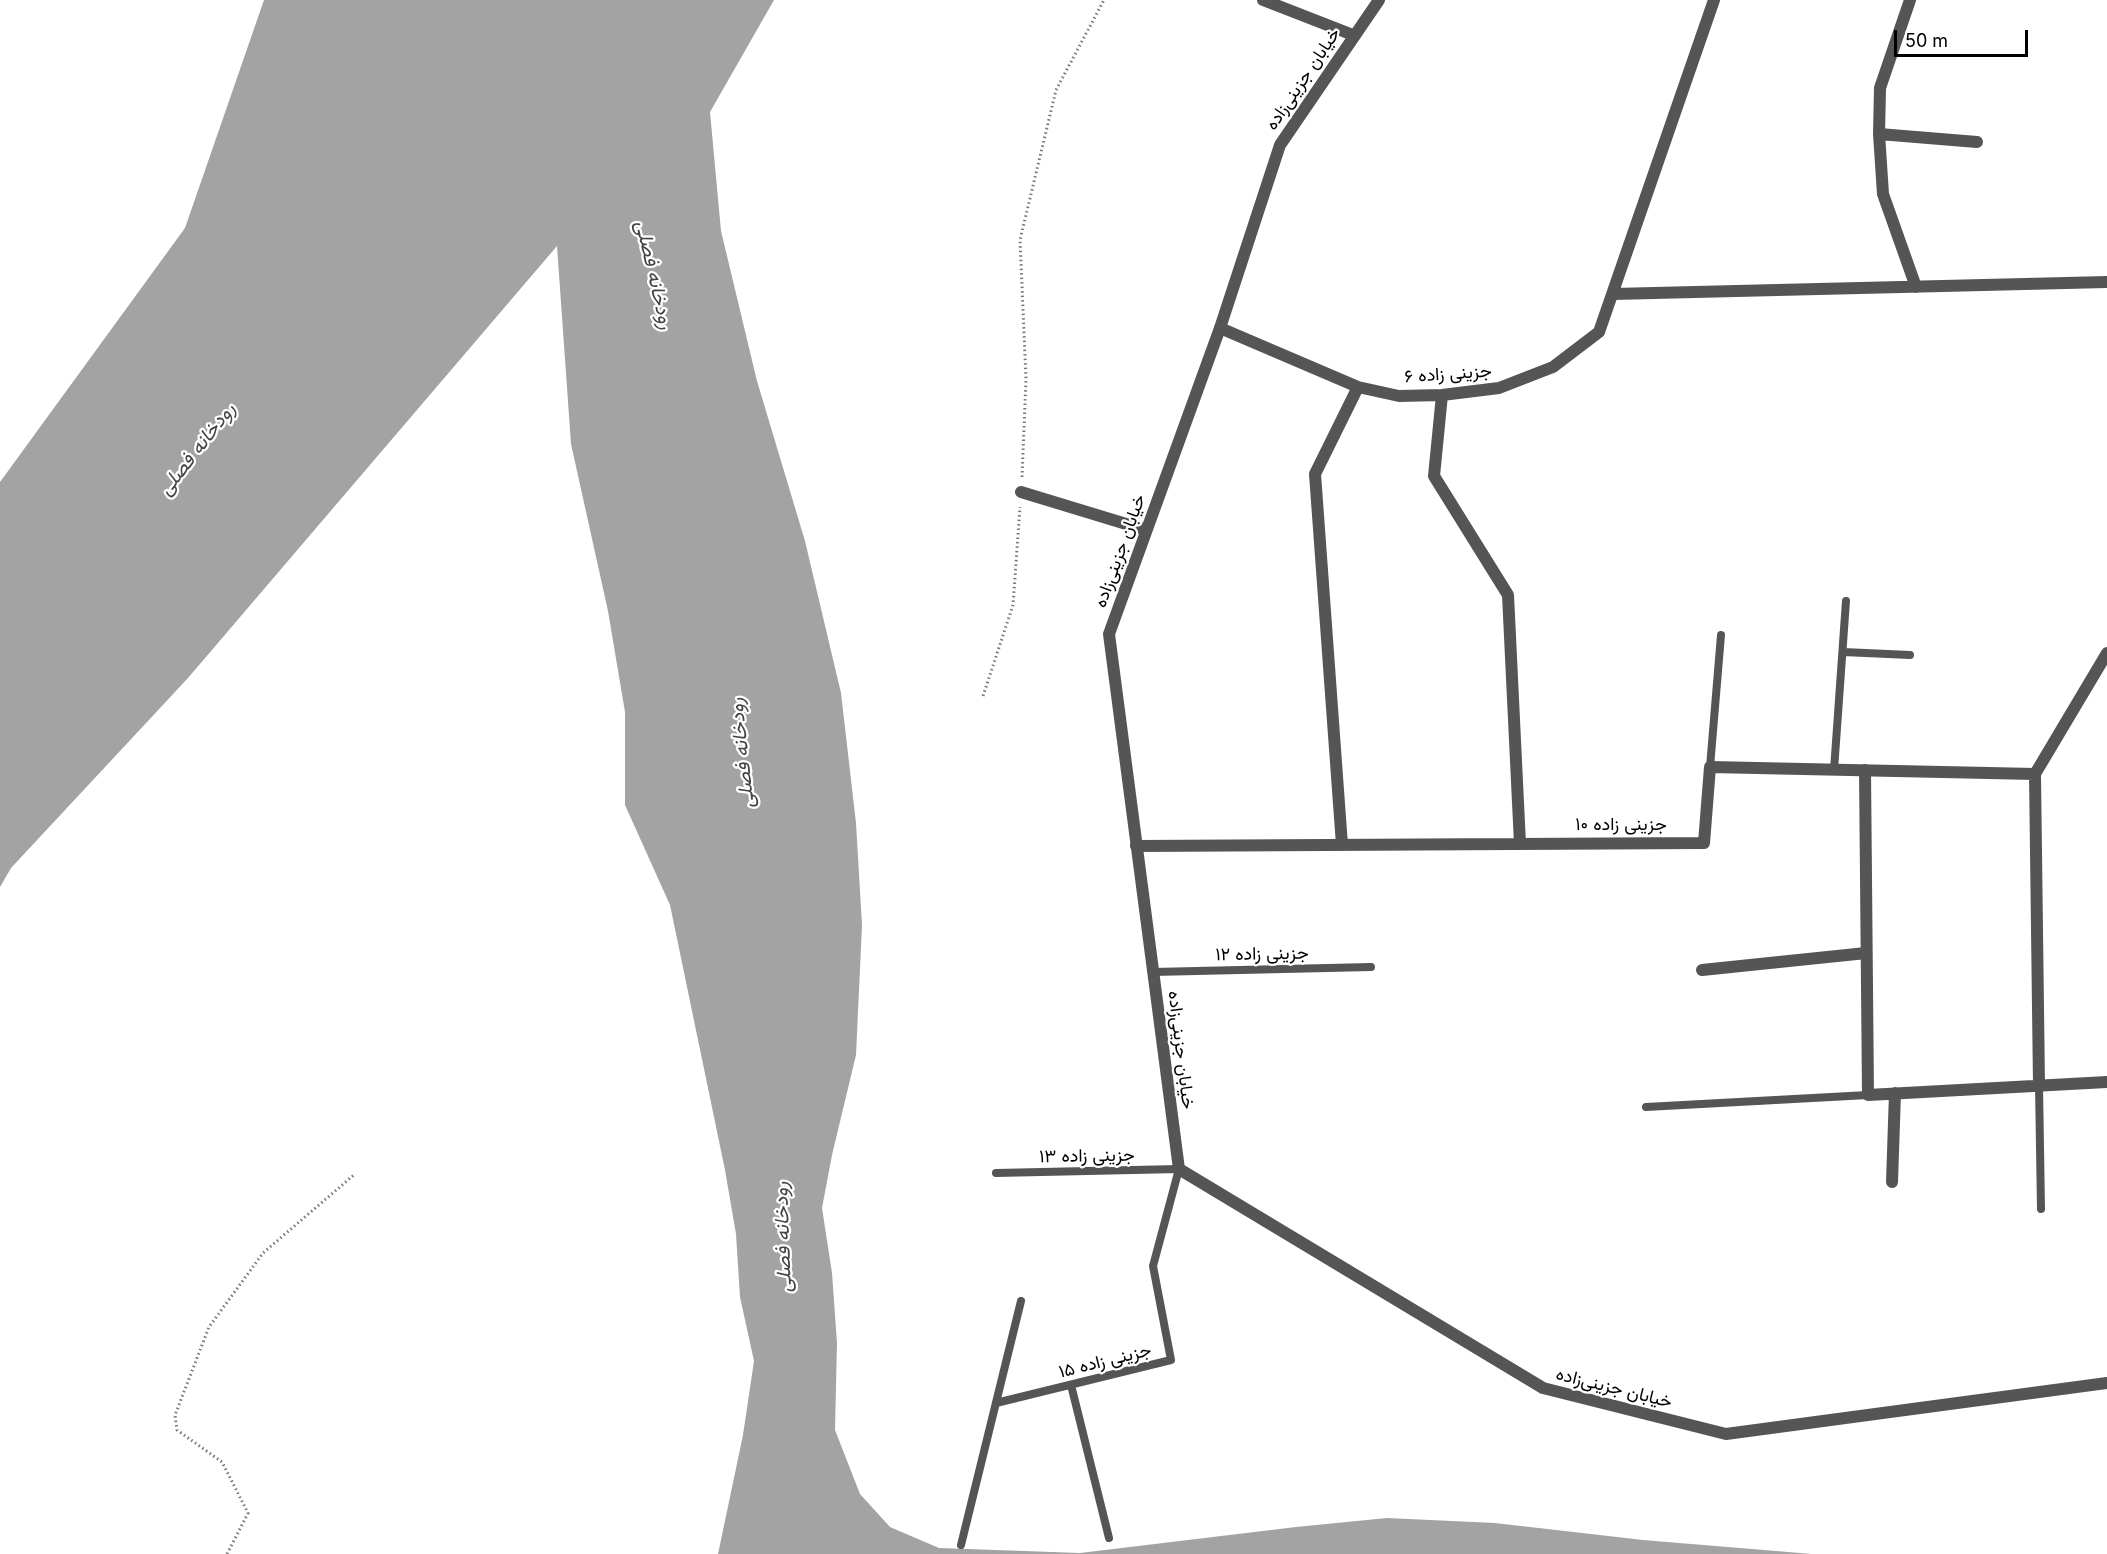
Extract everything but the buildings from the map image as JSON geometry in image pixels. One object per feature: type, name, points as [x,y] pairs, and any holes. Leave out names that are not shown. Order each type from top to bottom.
[{"type":"street","points":[[1263,0],[1353,35]]},
{"type":"street","name":"خیابان جزینی‌زاده","points":[[1379,0],[1280,145],[1220,328],[1109,634],[1179,1169],[1543,1388],[1726,1434],[2107,1383]]},
{"type":"street","name":"جزینی زاده ۶","points":[[1220,328],[1358,387],[1400,396],[1442,395],[1499,388],[1553,367],[1599,333],[1714,0]]},
{"type":"street","points":[[1910,0],[1880,88],[1879,134],[1883,194],[1916,287]]},
{"type":"street","points":[[1879,134],[1977,142]]},
{"type":"street","points":[[1612,294],[2107,282]]},
{"type":"street","points":[[1342,845],[1315,474],[1358,387]]},
{"type":"street","points":[[1442,395],[1434,476],[1508,595],[1521,844]]},
{"type":"street","points":[[1021,492],[1146,530]]},
{"type":"street","points":[[2039,1085],[2035,774],[2107,653]]},
{"type":"street","points":[[1710,767],[2035,774]]},
{"type":"street","name":"جزینی زاده ۱۰","points":[[1136,846],[1704,843],[1710,767]]},
{"type":"street","points":[[1864,770],[1868,1095],[2107,1082]]},
{"type":"street","points":[[1702,970],[1866,953]]},
{"type":"street","points":[[1892,1182],[1895,1093]]},
{"type":"lane","points":[[1834,770],[1846,601]]},
{"type":"lane","points":[[1710,767],[1721,635]]},
{"type":"lane","points":[[1843,652],[1910,655]]},
{"type":"lane","name":"جزینی زاده ۱۲","points":[[1153,972],[1371,967]]},
{"type":"lane","points":[[2039,1085],[2041,1209]]},
{"type":"lane","points":[[1646,1107],[1868,1095]]},
{"type":"lane","name":"جزینی زاده ۱۳","points":[[996,1173],[1179,1169]]},
{"type":"lane","name":"جزینی زاده ۱۵","points":[[996,1403],[1171,1360],[1153,1266],[1179,1169]]},
{"type":"lane","points":[[961,1545],[1021,1301]]},
{"type":"lane","points":[[1071,1385],[1109,1538]]},
{"type":"path","points":[[983,696],[1013,605],[1026,379],[1020,240],[1056,90],[1104,0]]},
{"type":"path","points":[[227,1554],[248,1513],[222,1462],[177,1430],[175,1415],[209,1327],[263,1253],[355,1174]]},
{"type":"water","name":"رودخانه فصلی","points":[[264,0],[774,0],[710,112],[721,231],[757,381],[805,541],[841,693],[856,823],[862,925],[856,1055],[822,1208],[832,1273],[837,1343],[835,1430],[860,1494],[890,1527],[939,1548],[1080,1553],[1387,1518],[1495,1523],[1643,1540],[1812,1554],[718,1554],[743,1435],[754,1361],[740,1297],[736,1234],[725,1170],[670,905],[625,805],[625,712],[608,611],[571,444],[557,246],[188,678],[11,868],[0,887],[0,482],[185,228]]}]
